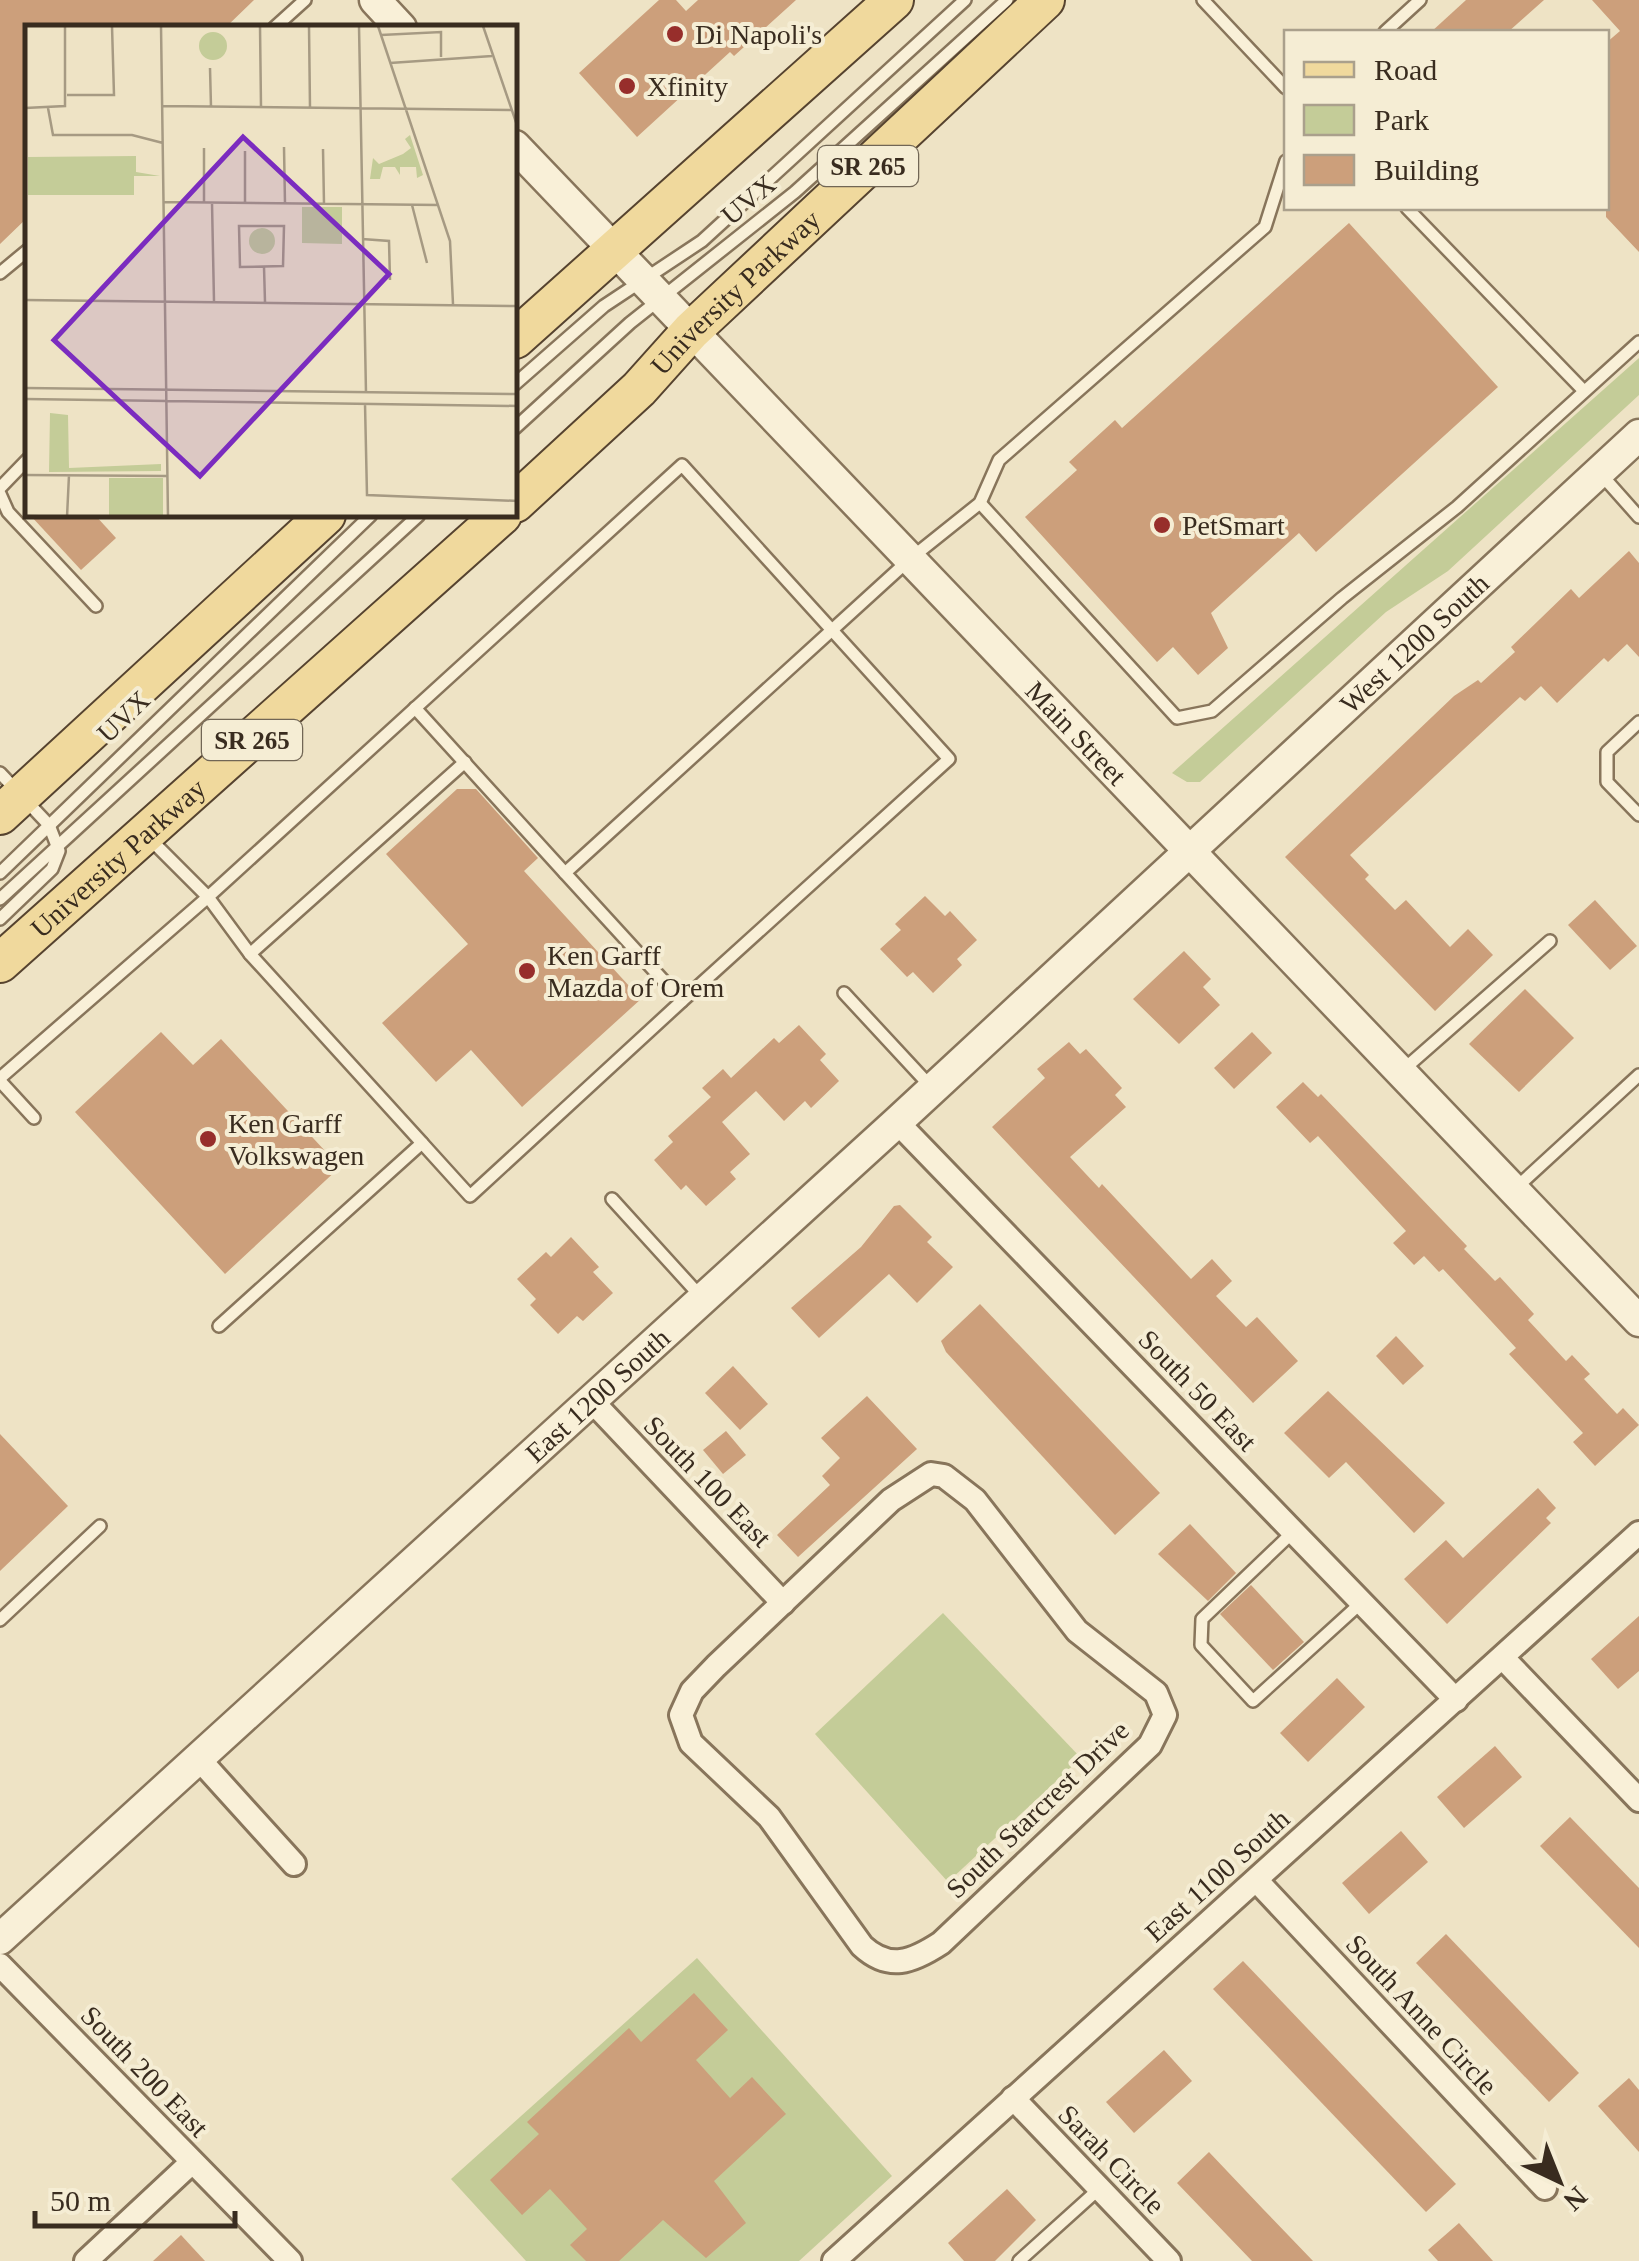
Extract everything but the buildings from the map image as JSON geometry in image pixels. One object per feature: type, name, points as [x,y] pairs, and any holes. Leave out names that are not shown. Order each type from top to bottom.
[{"type":"main road","points":[[518,336],[894,0]]},
{"type":"main road","name":"University Parkway","points":[[518,500],[639,388],[691,331],[1045,0]]},
{"type":"main road","points":[[7,794],[323,518]]},
{"type":"main road","name":"University Parkway","points":[[0,963],[499,518]]},
{"type":"street","points":[[375,0],[398,25]]},
{"type":"street","name":"Main Street","points":[[518,149],[1639,1321]]},
{"type":"street","name":"West 1200 South","points":[[1189,849],[1639,436]]},
{"type":"street","name":"East 1200 South","points":[[0,1939],[896,1122],[1189,849]]},
{"type":"street","name":"South 50 East","points":[[896,1122],[1456,1700]]},
{"type":"street","name":"South 100 East","points":[[590,1399],[784,1603]]},
{"type":"street","name":"South Starcrest Drive","points":[[931,1474],[944,1476],[975,1500],[1005,1534],[1077,1631],[1156,1693],[1164,1704],[1163,1726],[1150,1745],[941,1943],[916,1960],[884,1962],[862,1946],[769,1817],[704,1758],[683,1728],[681,1715],[692,1691],[784,1603],[891,1500],[918,1479],[931,1474]]},
{"type":"street","name":"East 1100 South","points":[[834,2261],[1639,1533]]},
{"type":"street","points":[[1503,1658],[1639,1800]]},
{"type":"street","points":[[198,1758],[294,1864]]},
{"type":"street","name":"South Anne Circle","points":[[1256,1881],[1545,2188]]},
{"type":"street","name":"South 200 East","points":[[0,1966],[290,2261]]},
{"type":"street","name":"Sarah Circle","points":[[1013,2098],[1169,2261]]},
{"type":"street","points":[[86,2261],[191,2163]]},
{"type":"lane","points":[[277,25],[305,0]]},
{"type":"lane","name":"UVX","points":[[518,425],[702,241],[965,0]]},
{"type":"lane","name":"UVX","points":[[518,381],[591,316],[652,290],[794,192],[1007,0]]},
{"type":"lane","points":[[1203,0],[1284,86]]},
{"type":"lane","points":[[1387,30],[1420,0]]},
{"type":"lane","points":[[566,873],[910,559],[980,503],[999,460],[1265,227],[1284,167]]},
{"type":"lane","points":[[1409,210],[1584,392]]},
{"type":"lane","points":[[0,274],[25,253]]},
{"type":"lane","points":[[980,503],[1177,718],[1212,711],[1457,507],[1639,342]]},
{"type":"lane","points":[[25,462],[0,491],[8,512],[96,606]]},
{"type":"lane","points":[[34,1118],[0,1079],[208,897],[682,465],[949,759],[470,1196],[250,954],[208,897],[145,834]]},
{"type":"lane","points":[[1599,472],[1639,516]]},
{"type":"lane","name":"UVX","points":[[0,873],[369,518]]},
{"type":"lane","points":[[0,898],[416,518]]},
{"type":"lane","points":[[415,708],[682,1002]]},
{"type":"lane","points":[[1639,722],[1607,752],[1607,782],[1639,816]]},
{"type":"lane","points":[[250,954],[465,762]]},
{"type":"lane","points":[[0,919],[52,868],[60,851],[49,824],[7,794]]},
{"type":"lane","points":[[1401,1072],[1550,941]]},
{"type":"lane","points":[[844,992],[932,1088]]},
{"type":"lane","points":[[1514,1190],[1639,1076]]},
{"type":"lane","points":[[219,1326],[422,1143]]},
{"type":"lane","points":[[612,1199],[702,1298]]},
{"type":"lane","points":[[0,1620],[100,1526]]},
{"type":"lane","points":[[1293,1532],[1202,1619],[1202,1645],[1253,1701],[1362,1602]]},
{"type":"lane","points":[[1019,2261],[1100,2188]]},
{"type":"green space","points":[[1639,358],[1639,395],[1448,571],[1386,612],[1200,782],[1187,782],[1172,773]]},
{"type":"green space","points":[[943,1613],[1081,1758],[948,1882],[815,1734]]},
{"type":"green space","points":[[697,1958],[892,2176],[799,2261],[526,2261],[451,2179]]},
{"type":"place","name":"Di Napoli's","points":[[675,34]]},
{"type":"place","name":"Xfinity","points":[[627,86]]},
{"type":"place","name":"PetSmart","points":[[1162,525]]},
{"type":"place","name":"Ken Garff Mazda of Orem","points":[[527,971]]},
{"type":"place","name":"Ken Garff Volkswagen","points":[[208,1139]]}]
